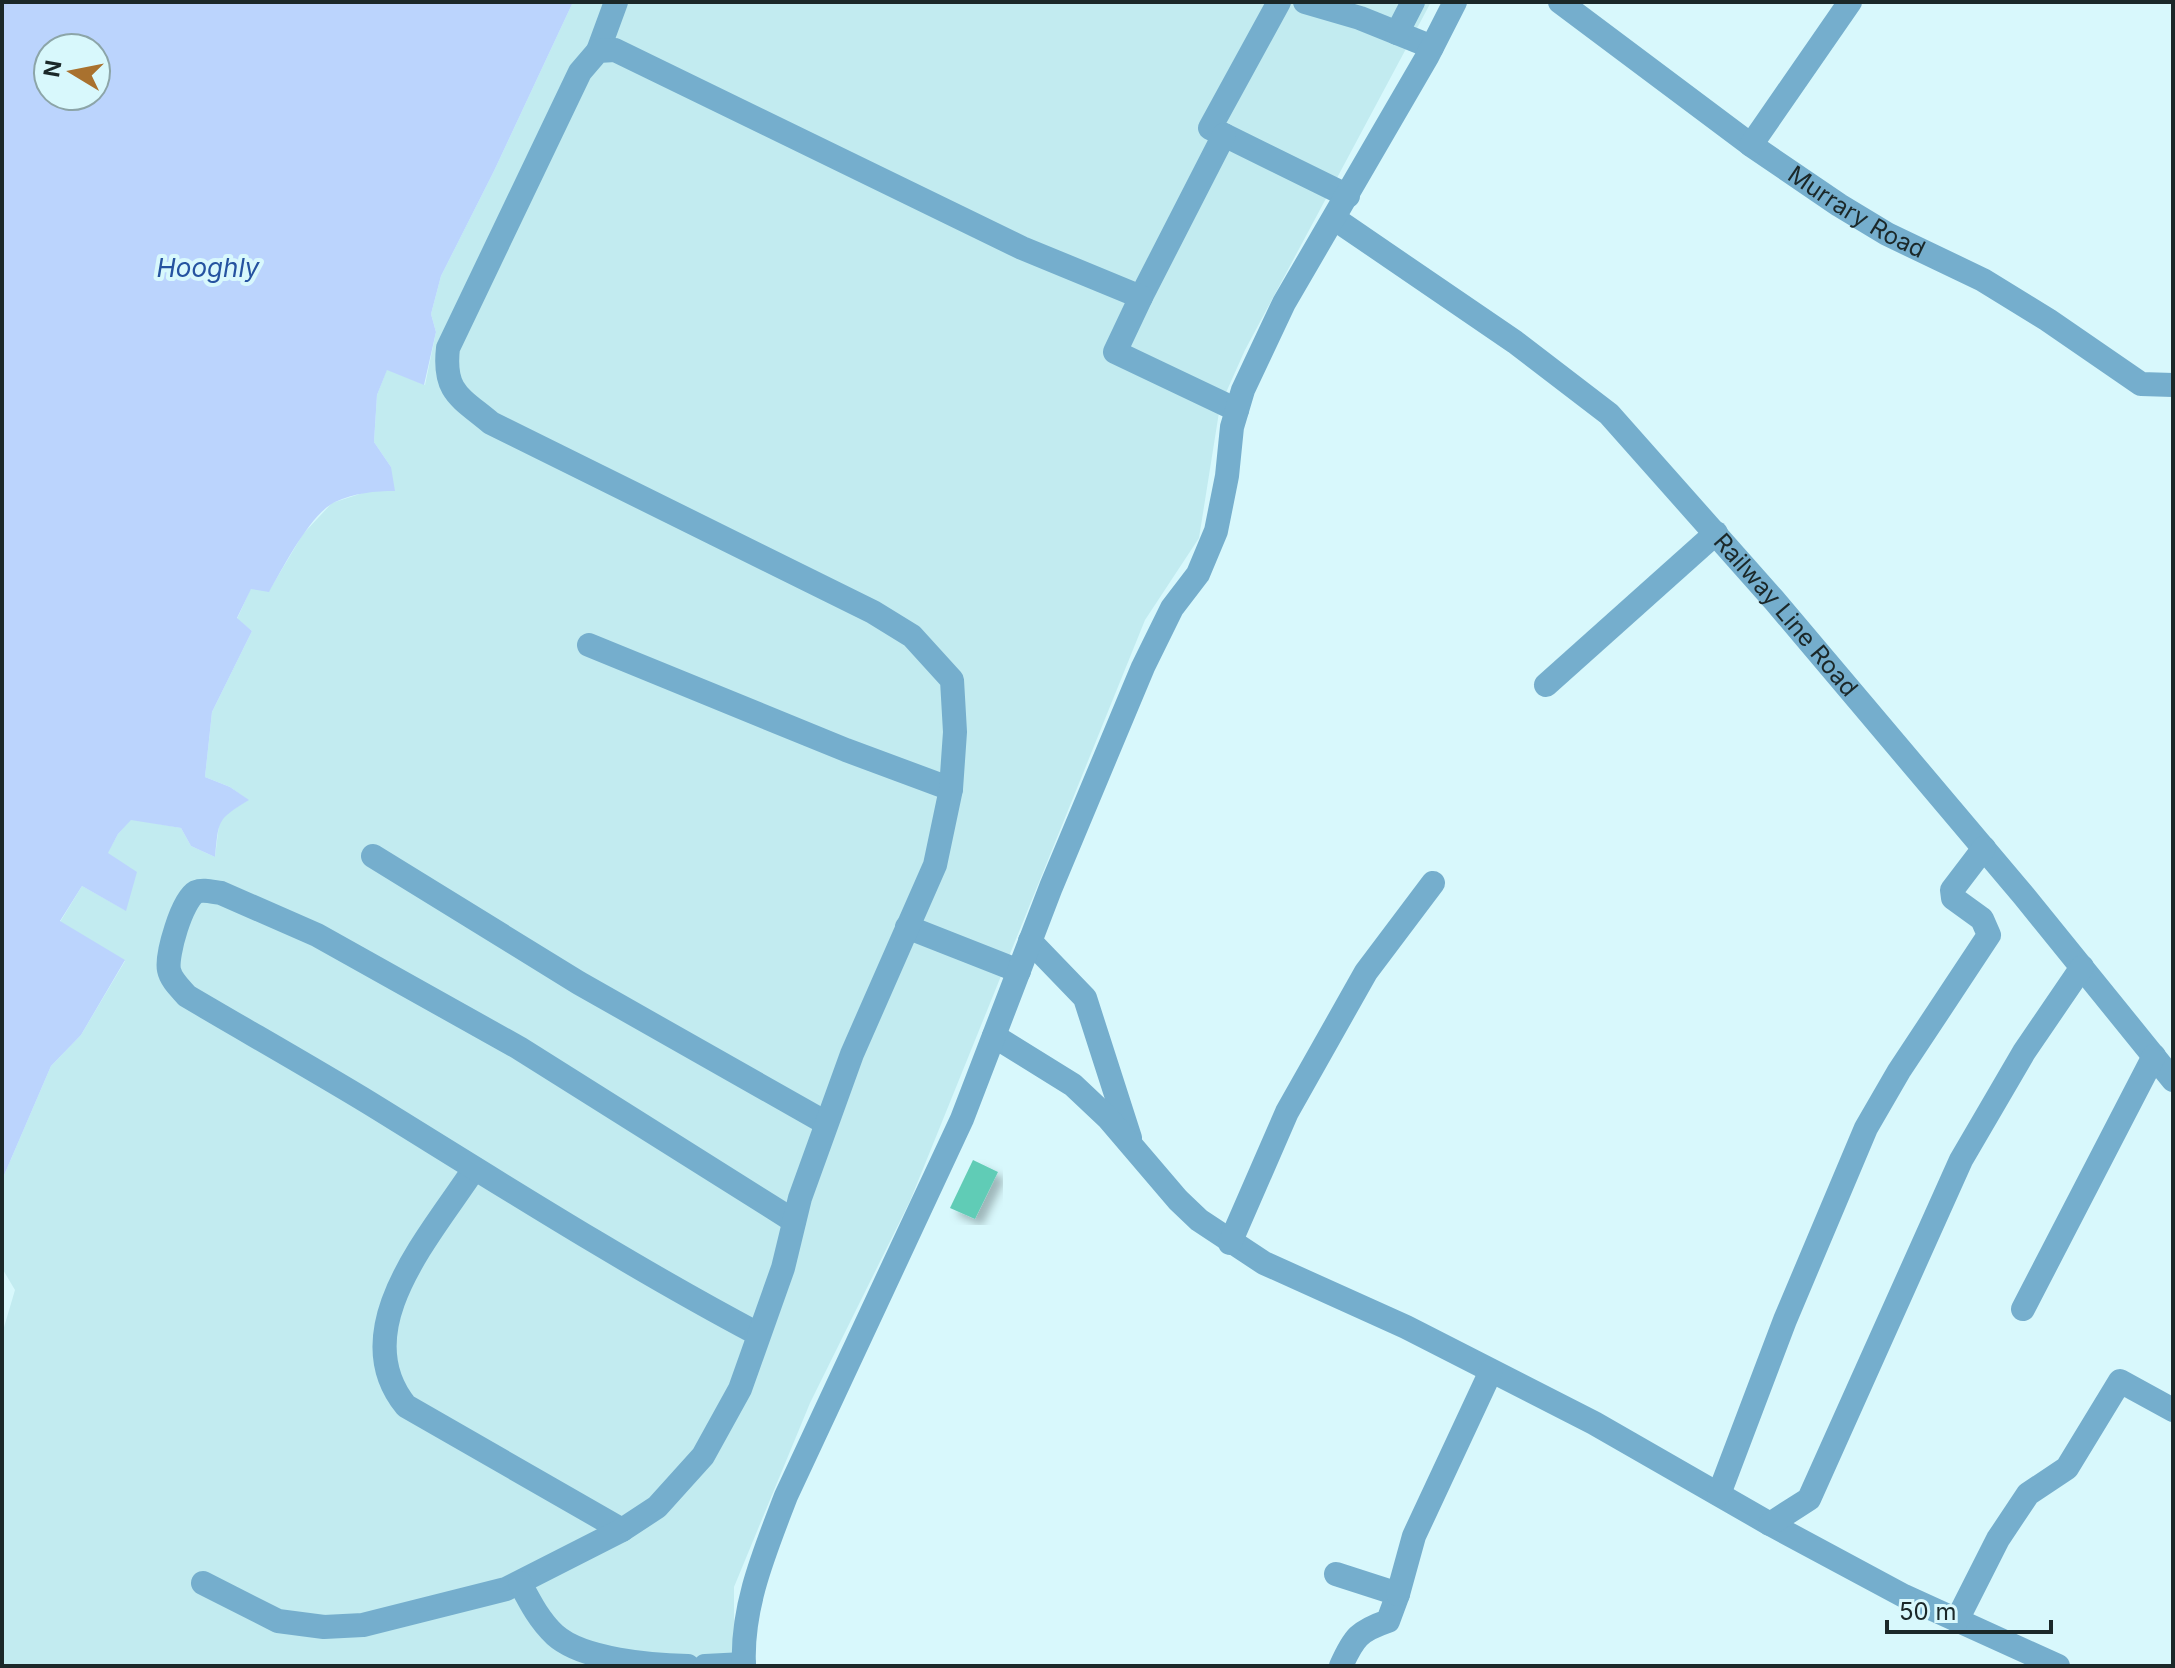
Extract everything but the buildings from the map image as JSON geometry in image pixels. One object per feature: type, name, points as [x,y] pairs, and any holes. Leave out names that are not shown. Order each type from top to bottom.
[{"type":"street","points":[[203,1583],[278,1621],[324,1627],[363,1625],[506,1589],[622,1530],[657,1507],[703,1456],[740,1389],[783,1268],[794,1221],[826,1123],[852,1054],[935,865],[951,789],[955,732],[952,680],[912,636],[873,612],[491,423],[449,385],[445,371],[448,348],[580,72],[598,51],[616,2]]},
{"type":"street","points":[[1279,2],[1210,128],[1348,196]]},
{"type":"street","points":[[1305,2],[1360,18],[1432,47]]},
{"type":"street","points":[[1397,33],[1413,2]]},
{"type":"street","points":[[705,1666],[744,1665],[746,1614],[786,1496],[962,1119],[1030,941],[1143,667],[1172,608],[1198,574],[1216,531],[1243,390],[1284,303],[1335,219],[1455,2]]},
{"type":"street","name":"Murrary Road","points":[[1560,2],[1751,145],[1863,220],[1983,280],[2141,384],[2173,385]]},
{"type":"street","points":[[1751,145],[1850,2]]},
{"type":"street","points":[[598,51],[615,50],[1022,248],[1141,297]]},
{"type":"street","points":[[1224,135],[1115,352],[1237,410]]},
{"type":"street","name":"Railway Line Road","points":[[1335,219],[1515,342],[1609,414],[1716,533],[2166,1065]]},
{"type":"street","points":[[1546,685],[1716,533]]},
{"type":"street","points":[[589,645],[846,750],[951,789]]},
{"type":"street","points":[[1719,1494],[1785,1320],[1866,1128],[1899,1071],[1989,935],[1982,919],[1953,898],[1952,890],[1984,848]]},
{"type":"street","points":[[373,856],[579,983],[826,1123]]},
{"type":"street","points":[[1230,1243],[1287,1112],[1315,1061],[1366,972],[1433,883]]},
{"type":"street","points":[[758,1334],[703,1305],[187,996],[169,971],[169,962],[171,943],[188,901],[196,892],[221,893],[317,935],[519,1048],[794,1221]]},
{"type":"street","points":[[907,927],[1019,971]]},
{"type":"street","points":[[1030,941],[1085,998],[1134,1150]]},
{"type":"street","points":[[1770,1524],[1809,1499],[1961,1160],[2024,1052],[2082,967]]},
{"type":"street","points":[[994,1036],[1073,1085],[1108,1118],[1178,1200],[1230,1243],[1264,1263],[1406,1327],[1594,1423],[1770,1524],[1904,1596],[2058,1666]]},
{"type":"street","points":[[2023,1309],[2166,1065]]},
{"type":"street","points":[[474,1169],[399,1284],[383,1344],[385,1368],[393,1390],[406,1406],[622,1530]]},
{"type":"street","points":[[1341,1666],[1363,1630],[1388,1621],[1414,1536],[1491,1371]]},
{"type":"street","points":[[1957,1620],[1998,1539],[2028,1494],[2067,1468],[2120,1381],[2173,1410]]},
{"type":"street","points":[[1336,1574],[1398,1594]]},
{"type":"street","points":[[520,1583],[536,1613],[557,1637],[573,1645],[599,1655],[650,1665],[688,1666]]},
{"type":"shaded area","points":[[573,2],[1431,2],[1245,350],[1220,406],[1199,538],[1145,620],[910,1201],[810,1403],[734,1587],[734,1666],[2,1666],[2,1334],[15,1290],[2,1268],[2,1180],[51,1066],[81,1035],[125,961],[60,922],[82,886],[125,910],[107,854],[131,819],[181,828],[191,846],[215,857],[223,816],[248,800],[230,787],[205,777],[212,712],[252,631],[237,619],[251,588],[269,591],[303,534],[332,503],[369,491],[391,467],[374,442],[377,395],[387,369],[425,385],[436,332],[431,314],[441,276]]},
{"type":"water","name":"Hooghly","points":[[2,2],[573,2],[441,276],[431,314],[436,332],[424,385],[387,370],[377,395],[374,442],[391,467],[395,491],[357,495],[326,508],[298,542],[269,592],[251,589],[237,618],[252,631],[212,712],[205,777],[230,787],[249,800],[221,822],[215,857],[191,846],[181,828],[131,820],[118,834],[108,853],[137,872],[126,911],[82,886],[60,921],[125,960],[81,1035],[51,1066],[2,1180]]}]
